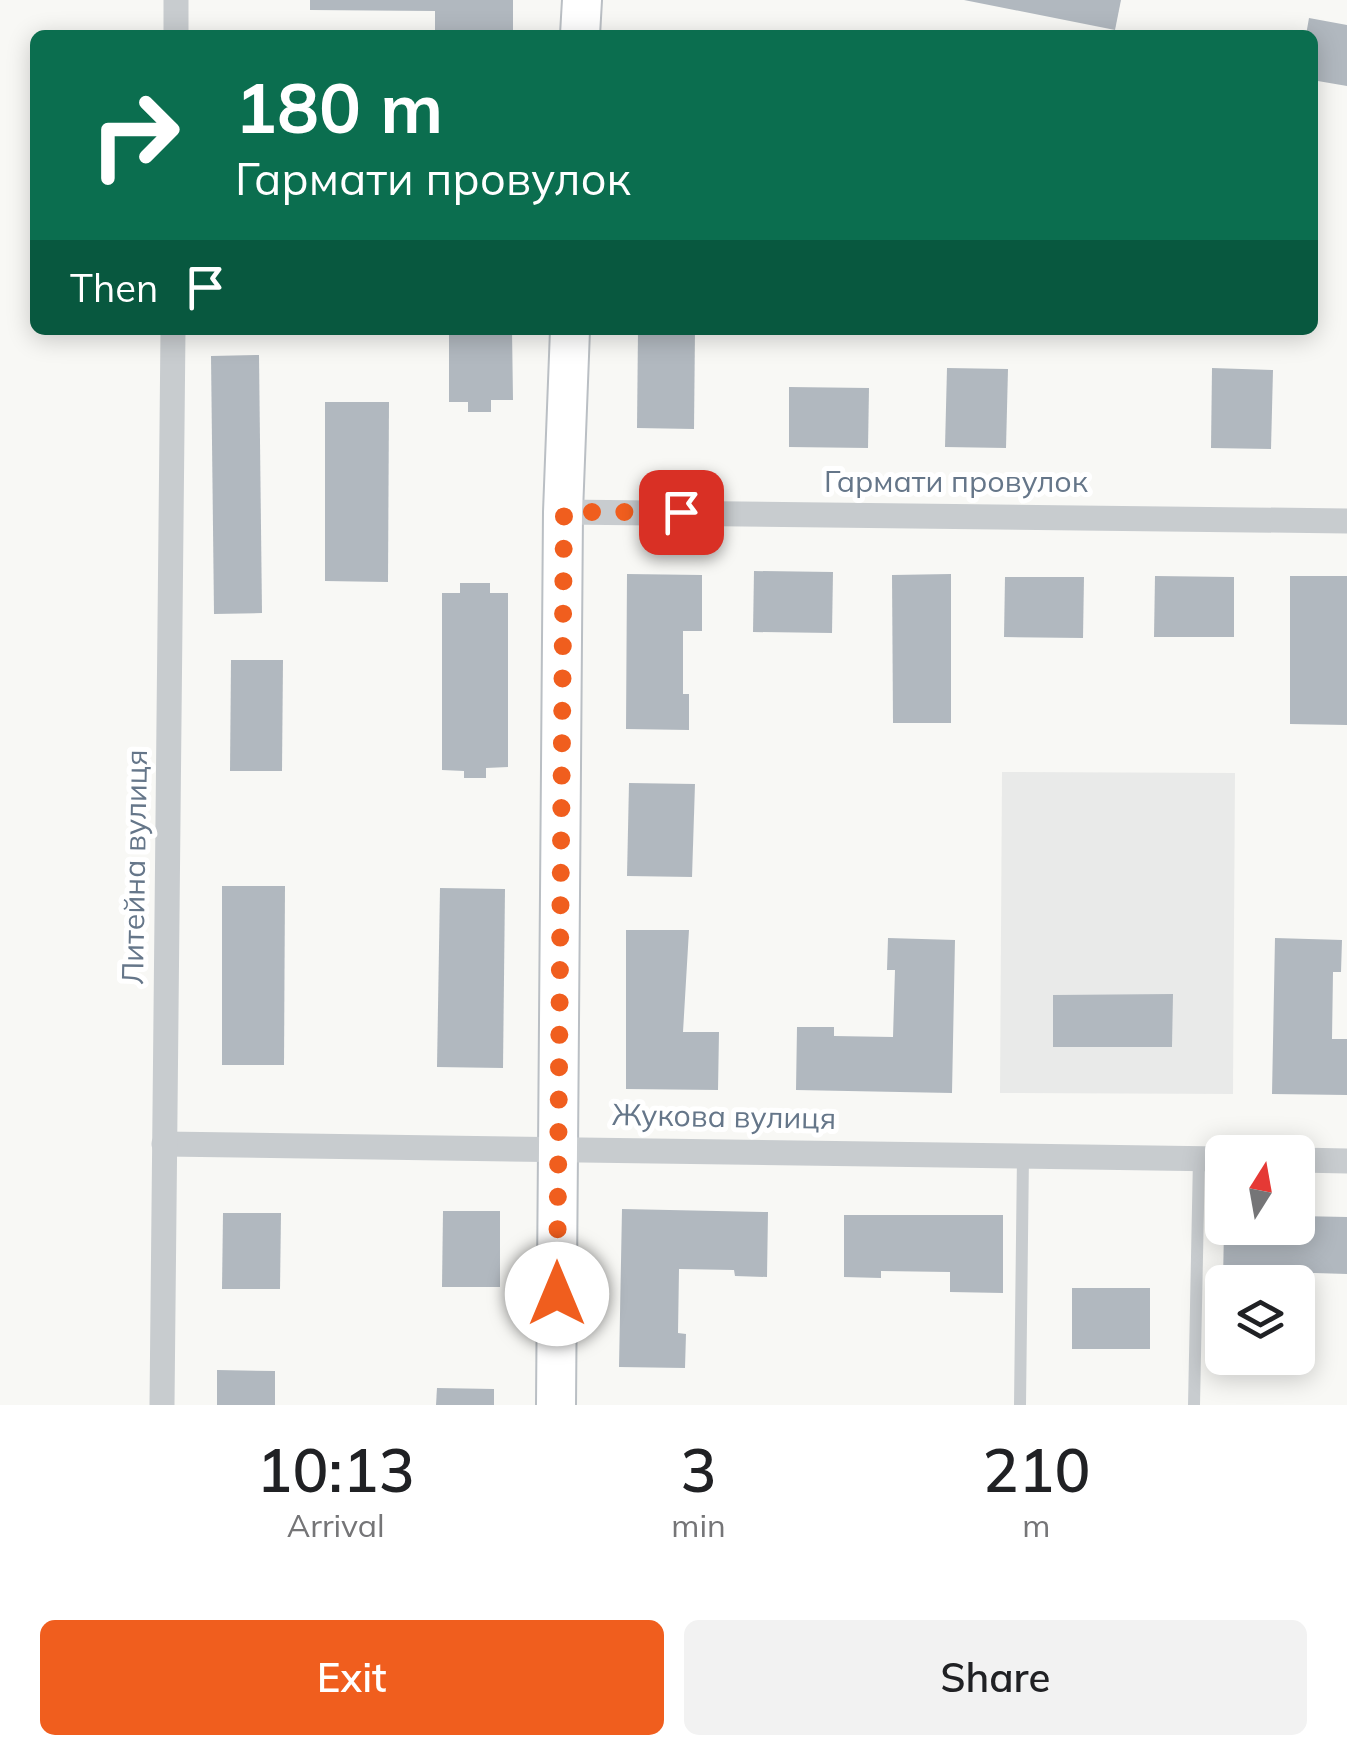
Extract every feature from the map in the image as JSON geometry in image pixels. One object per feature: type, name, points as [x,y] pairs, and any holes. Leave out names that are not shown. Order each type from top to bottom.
[{"type":"street","points":[[176,0],[176,30]]},
{"type":"street","points":[[580,30],[582,0]]},
{"type":"street","name":"Литейна вулиця","points":[[162,1405],[173,335]]},
{"type":"street","points":[[556,1405],[564,512],[570,335]]},
{"type":"street","name":"Гармати провулок","points":[[564,512],[1192,516],[1347,522]]},
{"type":"street","name":"Жукова вулиця","points":[[164,1144],[1205,1158]]},
{"type":"street","points":[[1315,1160],[1347,1161]]},
{"type":"lane","points":[[1020,1405],[1023,1155]]},
{"type":"lane","points":[[1194,1405],[1205,1245]]},
{"type":"shaded area","points":[[1002,772],[1235,773],[1233,1094],[1000,1093]]},
{"type":"building","points":[[310,0],[513,0],[513,30],[435,30],[435,11],[310,10]]},
{"type":"building","points":[[964,0],[1121,0],[1115,30]]},
{"type":"building","points":[[1309,18],[1347,25],[1347,86],[1318,81],[1318,30],[1307,30]]},
{"type":"building","points":[[449,335],[512,335],[513,400],[491,400],[491,412],[468,412],[468,402],[449,402]]},
{"type":"building","points":[[638,335],[695,335],[694,429],[637,428]]},
{"type":"building","points":[[259,355],[262,613],[214,614],[211,356]]},
{"type":"building","points":[[947,368],[1008,369],[1006,448],[945,447]]},
{"type":"building","points":[[1212,368],[1273,370],[1271,449],[1211,448]]},
{"type":"building","points":[[789,387],[869,388],[868,448],[789,447]]},
{"type":"building","points":[[325,402],[389,402],[388,582],[325,581]]},
{"type":"building","points":[[754,571],[833,572],[832,633],[753,632]]},
{"type":"building","points":[[627,574],[702,575],[702,631],[683,631],[683,694],[689,694],[689,730],[626,729]]},
{"type":"building","points":[[951,574],[951,723],[893,723],[892,575]]},
{"type":"building","points":[[1155,576],[1234,577],[1234,637],[1154,637]]},
{"type":"building","points":[[1290,576],[1347,576],[1347,725],[1290,724]]},
{"type":"building","points":[[1005,577],[1084,577],[1083,638],[1004,637]]},
{"type":"building","points":[[460,583],[490,583],[490,593],[508,593],[508,767],[486,768],[486,778],[464,778],[464,771],[442,770],[442,593],[460,593]]},
{"type":"building","points":[[231,660],[283,660],[282,771],[230,771]]},
{"type":"building","points":[[629,783],[695,784],[692,877],[627,876]]},
{"type":"building","points":[[222,886],[285,886],[284,1065],[222,1065]]},
{"type":"building","points":[[440,888],[505,889],[503,1068],[437,1067]]},
{"type":"building","points":[[626,930],[689,930],[683,1032],[719,1032],[718,1090],[626,1089]]},
{"type":"building","points":[[888,938],[955,940],[952,1093],[796,1090],[797,1027],[834,1027],[834,1036],[893,1037],[895,970],[887,970]]},
{"type":"building","points":[[1275,938],[1342,940],[1341,972],[1333,972],[1332,1039],[1347,1039],[1347,1095],[1272,1094]]},
{"type":"building","points":[[1173,994],[1172,1047],[1053,1047],[1053,995]]},
{"type":"building","points":[[622,1209],[768,1212],[767,1277],[735,1276],[734,1270],[679,1269],[678,1333],[686,1334],[685,1368],[619,1367]]},
{"type":"building","points":[[443,1211],[500,1211],[500,1287],[442,1287]]},
{"type":"building","points":[[223,1213],[281,1213],[280,1289],[222,1289]]},
{"type":"building","points":[[844,1215],[1003,1215],[1003,1293],[950,1292],[950,1272],[881,1271],[881,1278],[844,1277]]},
{"type":"building","points":[[1315,1216],[1347,1217],[1347,1274],[1315,1273],[1315,1265],[1223,1265],[1224,1245],[1315,1245]]},
{"type":"building","points":[[1072,1288],[1150,1288],[1150,1349],[1072,1349]]},
{"type":"building","points":[[217,1370],[275,1371],[275,1405],[217,1405]]},
{"type":"building","points":[[437,1388],[494,1389],[494,1405],[436,1405]]},
{"type":"route","points":[[557,1294],[564,512],[681,512]]}]
